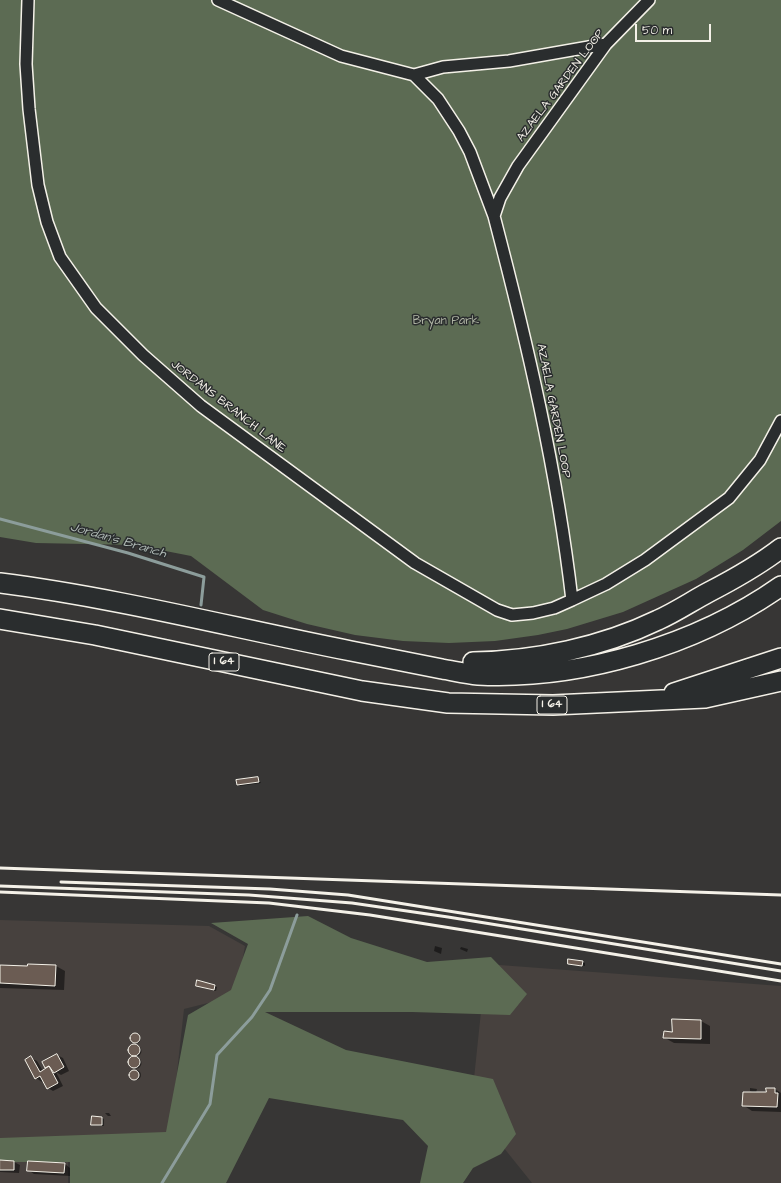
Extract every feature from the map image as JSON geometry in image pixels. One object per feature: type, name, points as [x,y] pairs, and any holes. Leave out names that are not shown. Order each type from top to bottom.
[{"type":"highway","points":[[736,578],[781,535]]},
{"type":"highway","points":[[406,662],[495,662],[550,655],[596,643],[658,620],[736,578],[781,548]]},
{"type":"highway","points":[[0,583],[118,603],[406,662],[477,675],[538,674],[607,662],[666,646],[713,626],[761,601],[781,586]]},
{"type":"highway","name":"I 64","points":[[0,619],[95,635],[401,698],[448,703],[553,705],[656,699],[781,658]]},
{"type":"highway","points":[[656,699],[704,698],[781,681]]},
{"type":"street","name":"JORDANS BRANCH LANE","points":[[28,0],[26,64],[29,109],[38,185],[47,222],[60,257],[96,308],[143,355],[202,406],[415,563],[497,610],[512,615],[534,613],[572,600]]},
{"type":"street","points":[[218,0],[341,56],[414,75],[443,67],[509,61],[606,44]]},
{"type":"street","name":"AZAELA GARDEN LOOP","points":[[572,600],[549,452],[522,326],[494,216],[500,198],[518,166],[606,44],[649,0]]},
{"type":"street","points":[[414,75],[438,99],[459,131],[470,152],[494,216]]},
{"type":"street","points":[[572,600],[606,584],[645,560],[729,498],[760,460],[781,421]]},
{"type":"shaded area","points":[[0,920],[209,926],[245,946],[236,996],[184,1009],[170,1136],[68,1158],[68,1183],[0,1183]]},
{"type":"shaded area","points":[[486,964],[781,986],[781,1183],[532,1183],[471,1107]]},
{"type":"green space","name":"Bryan Park","points":[[0,0],[781,0],[781,521],[743,550],[696,579],[623,612],[567,629],[538,635],[495,641],[449,643],[403,641],[355,635],[307,624],[263,610],[191,556],[135,545],[36,543],[0,537]]},
{"type":"green space","points":[[308,916],[351,938],[427,962],[491,957],[527,994],[510,1015],[412,1012],[265,1012],[346,1050],[493,1079],[516,1134],[501,1154],[473,1168],[463,1183],[420,1183],[428,1146],[403,1120],[269,1098],[226,1183],[70,1183],[70,1162],[0,1162],[0,1138],[166,1132],[188,1015],[231,990],[248,944],[211,923]]},
{"type":"building","points":[[258,777],[259,782],[237,785],[236,780]]},
{"type":"building","points":[[568,959],[583,961],[582,966],[568,964]]},
{"type":"building","points":[[28,964],[56,965],[55,986],[0,983],[0,965],[27,966]]},
{"type":"building","points":[[197,980],[215,985],[214,990],[196,986]]},
{"type":"building","points":[[672,1019],[701,1020],[701,1039],[663,1038],[664,1031],[672,1032]]},
{"type":"building","points":[[135,1033],[140,1038],[135,1043],[130,1038]]},
{"type":"building","points":[[134,1044],[138,1046],[140,1050],[138,1054],[134,1056],[130,1054],[128,1050],[130,1046]]},
{"type":"building","points":[[57,1054],[64,1067],[54,1073],[49,1066],[45,1068],[42,1062]]},
{"type":"building","points":[[31,1056],[40,1072],[49,1066],[58,1083],[47,1089],[40,1076],[35,1079],[25,1060]]},
{"type":"building","points":[[134,1056],[138,1058],[140,1062],[138,1066],[134,1068],[130,1066],[128,1062],[130,1058]]},
{"type":"building","points":[[132,1070],[136,1070],[138,1071],[138,1079],[132,1080],[129,1077],[129,1073]]},
{"type":"building","points":[[766,1088],[775,1088],[775,1093],[778,1093],[777,1107],[742,1106],[743,1092],[766,1092]]},
{"type":"building","points":[[92,1116],[102,1117],[102,1125],[91,1125]]},
{"type":"building","points":[[0,1160],[14,1161],[14,1170],[0,1170]]},
{"type":"building","points":[[28,1161],[65,1163],[64,1173],[27,1171]]},
{"type":"waterway","name":"Jordan's Branch","points":[[0,519],[128,553],[204,577],[201,605]]},
{"type":"waterway","name":"Jordan's Branch","points":[[162,1183],[210,1104],[217,1055],[252,1017],[270,990],[297,915]]},
{"type":"railway","points":[[0,868],[781,895]]},
{"type":"railway","points":[[61,882],[270,889],[348,895],[781,964]]},
{"type":"railway","points":[[0,886],[249,895],[352,903],[448,917],[781,971]]},
{"type":"railway","points":[[0,892],[269,903],[370,915],[781,981]]}]
